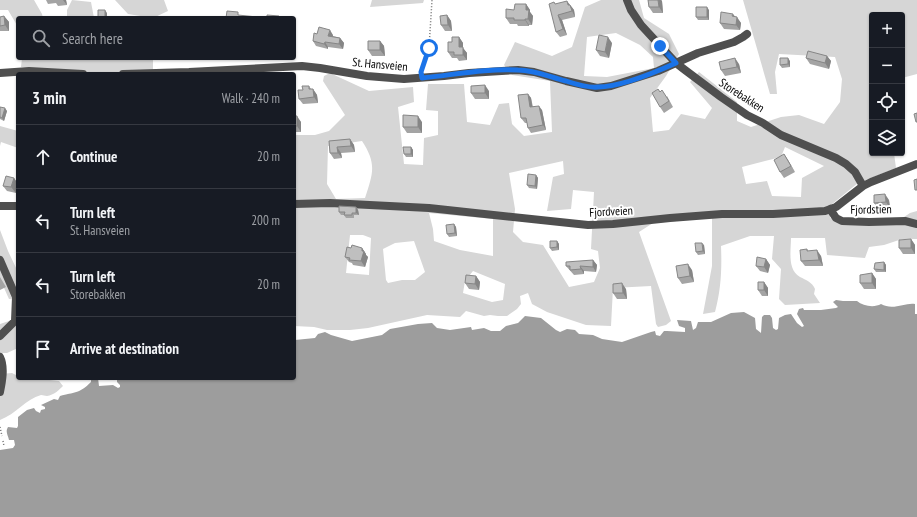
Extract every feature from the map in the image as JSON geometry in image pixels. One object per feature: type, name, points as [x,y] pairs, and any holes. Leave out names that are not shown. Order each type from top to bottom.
[{"type":"street","name":"Storebakken","points":[[627,0],[631,10],[641,25],[676,63],[747,115],[763,123],[781,135],[836,158],[846,164],[855,172],[863,186]]},
{"type":"street","name":"St. Hansveien","points":[[189,72],[302,66],[386,79],[422,78],[469,72],[518,70],[534,72],[597,88],[611,86],[658,71],[698,52],[734,42],[743,38],[746,34]]},
{"type":"street","points":[[0,73],[29,71],[47,72]]},
{"type":"street","name":"Fjordveien","points":[[296,204],[338,203],[429,208],[588,225],[722,214],[773,214],[825,211],[836,206],[863,186],[917,164]]},
{"type":"street","points":[[0,206],[16,206]]},
{"type":"street","name":"Fjordstien","points":[[830,209],[836,218],[842,222],[905,220],[917,224]]},
{"type":"street","points":[[0,260],[14,293],[16,310],[14,322],[0,336]]},
{"type":"street","points":[[0,357],[2,366],[0,392]]},
{"type":"path","points":[[422,78],[421,72],[429,48],[432,0]]},
{"type":"path","points":[[0,427],[2,436]]},
{"type":"path","points":[[3,441],[4,446]]},
{"type":"shaded area","points":[[0,0],[34,0],[42,16],[16,16],[16,24],[8,10],[0,10]]},
{"type":"shaded area","points":[[72,0],[91,2],[94,16],[67,16],[67,10]]},
{"type":"shaded area","points":[[115,0],[164,0],[168,11],[157,16],[128,14]]},
{"type":"shaded area","points":[[372,0],[424,0],[423,3],[370,7]]},
{"type":"shaded area","points":[[601,0],[639,0],[644,18],[669,34],[679,54],[666,76],[650,98],[653,132],[669,130],[681,114],[705,119],[712,108],[690,82],[699,72],[737,102],[737,121],[751,127],[781,117],[799,115],[824,124],[840,102],[842,79],[835,57],[779,54],[775,72],[777,94],[770,94],[743,0],[917,0],[917,74],[905,77],[905,12],[869,12],[869,156],[894,156],[896,168],[858,183],[831,205],[830,218],[851,224],[901,219],[910,213],[917,211],[917,239],[902,239],[884,245],[869,247],[865,258],[827,255],[825,238],[791,238],[790,254],[793,270],[796,274],[812,285],[815,289],[814,294],[820,303],[785,305],[779,299],[781,269],[772,259],[774,236],[750,236],[721,246],[721,279],[715,312],[703,314],[712,266],[712,218],[653,223],[639,232],[671,321],[666,325],[658,327],[656,324],[651,286],[613,288],[611,326],[586,325],[547,312],[532,304],[528,293],[520,296],[521,304],[507,316],[484,316],[466,311],[460,317],[427,315],[368,328],[350,330],[327,330],[314,327],[296,326],[296,135],[315,135],[329,131],[345,115],[323,81],[324,76],[330,73],[369,91],[413,87],[414,102],[398,107],[404,164],[423,165],[424,138],[438,135],[438,111],[426,110],[428,84],[464,84],[467,122],[490,125],[499,104],[509,103],[512,124],[524,136],[552,132],[550,81],[512,75],[504,65],[515,42],[552,56],[572,47],[585,7]],"holes":[[[616,33],[640,45],[653,57],[654,68],[607,77],[584,76],[587,37]],[[362,141],[367,149],[372,163],[372,175],[365,198],[336,199],[327,184],[328,146]],[[785,147],[824,166],[802,178],[801,197],[772,196],[767,181],[746,184],[742,167],[781,157]],[[563,161],[564,174],[553,177],[547,211],[571,209],[573,190],[594,192],[591,249],[598,251],[600,268],[594,282],[569,287],[543,245],[523,242],[513,232],[515,209],[509,173]],[[429,213],[493,219],[493,256],[460,250],[434,241]],[[350,235],[363,235],[371,238],[369,275],[346,273]],[[414,241],[425,272],[415,280],[402,280],[388,283],[386,280],[383,249],[395,243]],[[473,271],[505,284],[503,300],[492,302],[463,293],[465,281]]]},
{"type":"shaded area","points":[[22,60],[153,60],[153,72],[84,72],[21,67]]},
{"type":"shaded area","points":[[0,126],[16,130],[16,147],[1,142],[0,146]]},
{"type":"shaded area","points":[[0,230],[16,268],[16,298],[9,299],[0,279]]},
{"type":"shaded area","points":[[836,300],[857,301],[869,306],[881,304],[890,307],[915,304],[915,314],[917,314],[917,517],[0,517],[0,450],[13,448],[15,445],[14,440],[9,440],[7,432],[8,427],[17,428],[18,417],[27,410],[34,408],[40,413],[41,410],[45,409],[45,407],[41,405],[54,399],[58,400],[60,396],[80,391],[91,382],[91,380],[98,380],[99,386],[113,385],[118,388],[120,385],[117,380],[296,380],[296,340],[315,338],[318,334],[325,332],[352,341],[382,335],[390,329],[432,323],[437,328],[450,330],[471,327],[472,330],[484,328],[491,331],[500,331],[506,326],[518,323],[525,316],[541,318],[560,332],[567,329],[575,330],[579,334],[593,335],[602,339],[622,342],[655,331],[656,335],[660,336],[664,331],[685,332],[685,328],[679,326],[677,320],[691,321],[693,330],[696,328],[698,322],[711,322],[731,313],[744,312],[755,318],[756,329],[761,333],[762,317],[764,315],[770,315],[772,318],[773,328],[776,330],[778,329],[779,318],[791,314],[797,323],[802,327],[804,326],[797,314],[799,309],[821,310],[838,307],[833,302]]},
{"type":"shaded area","points":[[16,319],[16,349],[7,353],[0,353],[0,324]]},
{"type":"shaded area","points":[[12,373],[16,375],[16,380],[59,381],[63,386],[52,395],[41,395],[36,397],[0,420],[0,374]]},
{"type":"building","points":[[648,0],[658,0],[659,7],[649,7]]},
{"type":"building","points":[[567,1],[572,11],[558,15],[563,29],[556,32],[549,4]]},
{"type":"building","points":[[515,4],[526,4],[526,10],[529,10],[528,19],[514,20],[514,18],[506,18],[506,9],[514,10]]},
{"type":"building","points":[[696,7],[707,7],[707,17],[696,17]]},
{"type":"building","points":[[98,10],[105,10],[105,16],[98,16]]},
{"type":"building","points":[[227,11],[238,12],[238,15],[248,16],[226,16]]},
{"type":"building","points":[[721,12],[733,14],[732,16],[737,17],[736,25],[720,23]]},
{"type":"building","points":[[447,15],[448,25],[441,25],[440,16]]},
{"type":"building","points":[[4,16],[5,25],[0,26],[0,17]]},
{"type":"building","points":[[319,27],[330,30],[328,36],[340,38],[339,44],[325,42],[324,44],[313,41],[314,33],[317,34]]},
{"type":"building","points":[[599,35],[608,37],[605,52],[596,50]]},
{"type":"building","points":[[452,37],[459,37],[459,47],[463,47],[463,55],[454,55],[454,52],[448,52],[448,42],[452,42]]},
{"type":"building","points":[[368,41],[380,41],[380,50],[368,50]]},
{"type":"building","points":[[808,51],[827,56],[825,63],[806,58]]},
{"type":"building","points":[[735,58],[737,67],[721,70],[719,62]]},
{"type":"building","points":[[780,58],[788,58],[788,64],[780,65]]},
{"type":"building","points":[[485,85],[485,93],[471,93],[471,86]]},
{"type":"building","points":[[302,86],[309,86],[309,89],[313,89],[314,97],[299,99],[298,90],[303,90]]},
{"type":"building","points":[[658,89],[660,92],[662,90],[669,101],[660,107],[652,93]]},
{"type":"building","points":[[528,94],[530,107],[539,106],[543,125],[528,128],[526,118],[521,118],[518,95]]},
{"type":"building","points":[[0,107],[5,108],[2,118],[0,117]]},
{"type":"building","points":[[917,113],[917,122],[916,122],[914,114]]},
{"type":"building","points":[[403,115],[418,116],[418,127],[403,127]]},
{"type":"building","points":[[350,139],[351,146],[337,147],[338,153],[330,153],[329,141]]},
{"type":"building","points":[[403,147],[411,147],[411,154],[404,154]]},
{"type":"building","points":[[784,154],[791,166],[780,172],[774,160]]},
{"type":"building","points":[[528,174],[536,175],[535,186],[527,185]]},
{"type":"building","points":[[6,176],[14,178],[11,187],[3,186]]},
{"type":"building","points":[[917,179],[917,190],[915,190],[914,180]]},
{"type":"building","points":[[885,194],[886,202],[874,203],[874,195]]},
{"type":"building","points":[[339,206],[356,207],[356,213],[352,213],[352,215],[344,215],[345,212],[339,212]]},
{"type":"building","points":[[454,224],[455,233],[447,234],[446,225]]},
{"type":"building","points":[[911,239],[911,248],[899,248],[899,240]]},
{"type":"building","points":[[550,241],[557,241],[557,247],[550,248]]},
{"type":"building","points":[[695,243],[702,243],[703,251],[696,252]]},
{"type":"building","points":[[352,245],[362,248],[362,251],[364,251],[361,261],[349,260],[350,258],[345,257],[347,247],[351,248]]},
{"type":"building","points":[[807,249],[807,251],[817,250],[819,260],[801,261],[800,250]]},
{"type":"building","points":[[757,257],[766,259],[764,267],[756,266]]},
{"type":"building","points":[[593,260],[593,267],[580,266],[581,269],[570,270],[570,266],[566,266],[566,262]]},
{"type":"building","points":[[884,262],[884,270],[874,269],[875,263]]},
{"type":"building","points":[[688,264],[690,276],[678,278],[676,266]]},
{"type":"building","points":[[872,273],[872,283],[860,283],[860,275]]},
{"type":"building","points":[[466,275],[476,276],[475,284],[465,283]]},
{"type":"building","points":[[758,282],[764,282],[764,290],[758,290]]},
{"type":"building","points":[[622,283],[623,293],[613,293],[613,284]]},
{"type":"route","points":[[429,48],[421,72],[422,78],[469,72],[518,70],[534,72],[597,88],[611,86],[658,71],[676,63],[660,46]]}]
